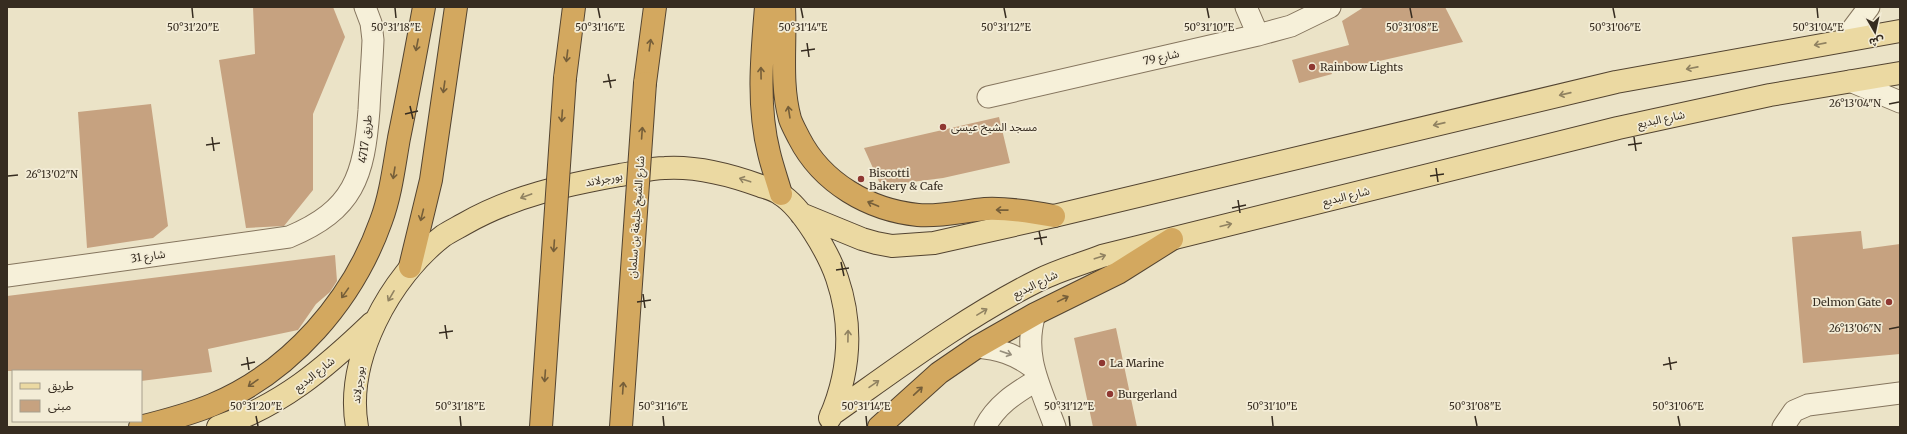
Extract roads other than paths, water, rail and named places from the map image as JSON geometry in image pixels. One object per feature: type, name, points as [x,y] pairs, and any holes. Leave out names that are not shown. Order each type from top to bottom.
[{"type":"highway","points":[[140,427],[176,418],[213,404],[246,387],[304,343],[329,316],[350,286],[382,220],[393,180],[424,7]]},
{"type":"highway","points":[[410,267],[431,180],[456,7]]},
{"type":"highway","points":[[541,427],[565,78],[574,7]]},
{"type":"highway","name":"شارع الشيخ خليفة بن سلمان","points":[[620,427],[645,83],[655,7]]},
{"type":"highway","points":[[766,7],[761,61],[762,87],[768,152],[781,194]]},
{"type":"highway","points":[[784,7],[785,86],[790,119],[805,150],[827,176],[854,196],[886,210],[920,215],[987,209],[1020,210],[1054,216]]},
{"type":"highway","points":[[880,427],[939,372],[977,347],[1035,314],[1118,273],[1172,239]]},
{"type":"main road","points":[[801,214],[862,239],[892,246],[934,243],[1054,216],[1616,82],[1845,39],[1900,31]]},
{"type":"main road","name":"شارع البديع","points":[[828,421],[953,330],[1041,279],[1102,256],[1618,128],[1770,95],[1900,73]]},
{"type":"main road","name":"بورجرلاند","points":[[357,427],[355,401],[358,373],[364,349],[379,317],[410,267],[443,236],[476,217],[528,195],[605,178],[665,168],[709,171],[744,180],[781,194],[801,214],[821,244],[833,267],[843,296],[848,326],[846,364],[842,386],[828,421]]},
{"type":"main road","name":"شارع البديع","points":[[218,427],[238,420],[286,394],[320,371],[379,317]]},
{"type":"street","name":"طريق 4717","points":[[289,237],[308,229],[326,218],[353,186],[362,167],[366,146],[373,40],[371,23],[365,7]]},
{"type":"street","points":[[1246,7],[1258,35]]},
{"type":"street","name":"شارع 79","points":[[988,97],[1258,35],[1291,26],[1330,7]]},
{"type":"street","points":[[1845,39],[1869,7]]},
{"type":"street","points":[[1850,81],[1900,102]]},
{"type":"street","name":"شارع 31","points":[[7,276],[289,237]]},
{"type":"street","points":[[1035,314],[1029,340],[1035,373],[1055,427]]},
{"type":"street","points":[[977,347],[1006,352],[1020,358],[1035,373]]},
{"type":"street","points":[[985,427],[999,406],[1035,373]]},
{"type":"street","points":[[1783,427],[1794,411],[1808,405],[1900,393]]},
{"type":"place","name":"Rainbow Lights","points":[[1312,67]]},
{"type":"place","name":"مسجد الشيخ عيسى","points":[[943,127]]},
{"type":"place","name":"Biscotti Bakery & Cafe","points":[[861,179]]},
{"type":"place","name":"Delmon Gate","points":[[1889,302]]},
{"type":"place","name":"La Marine","points":[[1102,363]]},
{"type":"place","name":"Burgerland","points":[[1110,394]]}]
